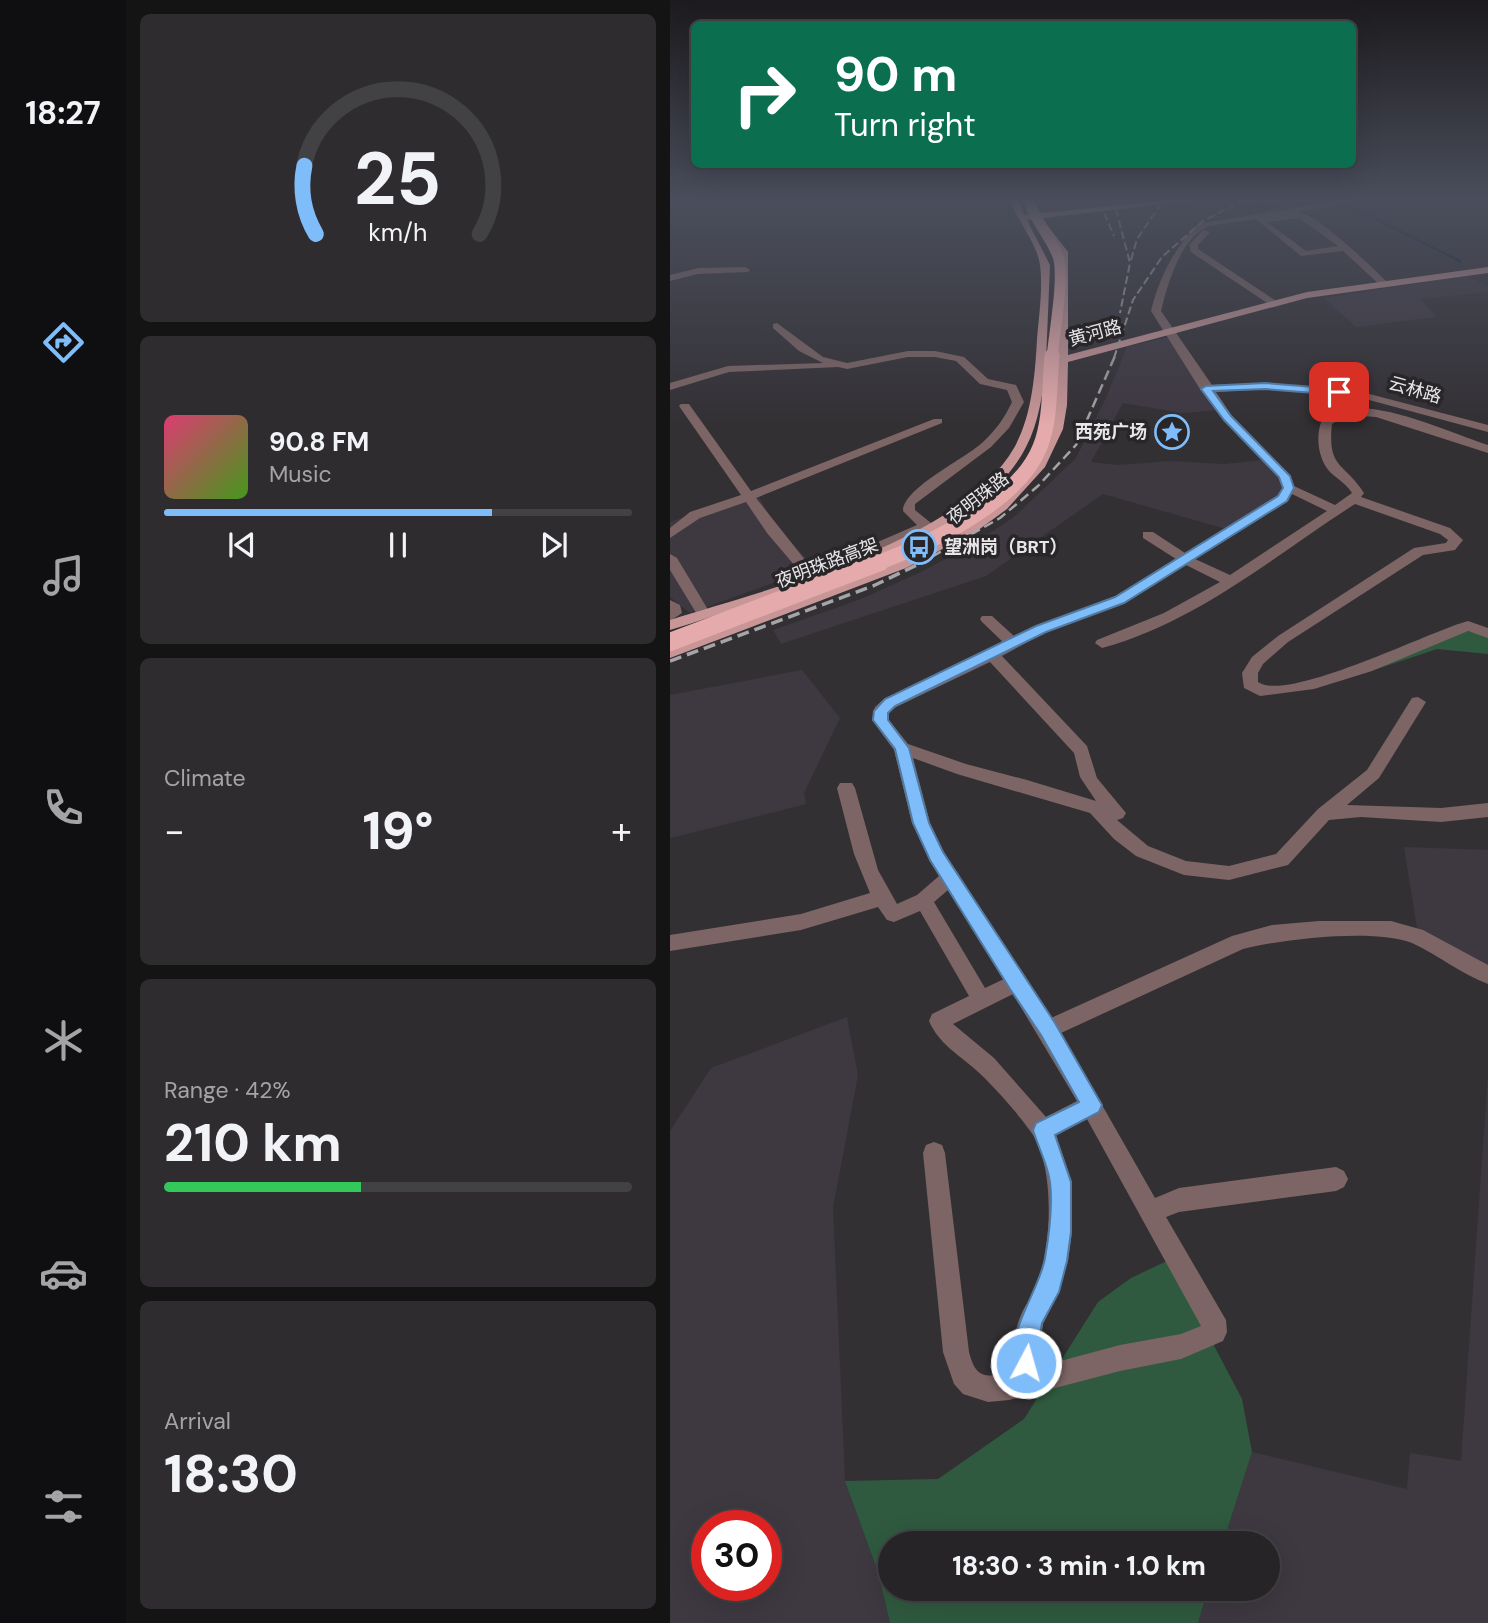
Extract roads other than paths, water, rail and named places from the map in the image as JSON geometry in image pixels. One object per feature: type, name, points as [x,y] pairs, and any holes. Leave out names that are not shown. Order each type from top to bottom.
[{"type":"highway","name":"夜明珠路高架","points":[[670,631],[815,580],[931,534],[987,498],[1022,462],[1037,429],[1052,274]]},
{"type":"highway","name":"夜明珠路高架","points":[[670,642],[912,550],[962,525],[992,503],[1028,467],[1039,450],[1048,414],[1059,274]]},
{"type":"main road","name":"夜明珠路","points":[[670,625],[812,578],[885,550],[938,525],[993,483],[1022,446],[1040,363],[1045,274]]},
{"type":"main road","name":"夜明珠路","points":[[670,651],[901,565],[972,528],[1002,506],[1041,464],[1050,447],[1061,405],[1065,274]]},
{"type":"main road","name":"黄河路","points":[[1040,363],[1272,302],[1381,282],[1449,274]]},
{"type":"main road","points":[[670,651],[777,603]]},
{"type":"street","points":[[670,278],[687,274]]},
{"type":"street","points":[[1170,274],[1156,311],[1206,389],[1228,418],[1280,471],[1289,488],[1336,510]]},
{"type":"street","points":[[1230,274],[1272,302]]},
{"type":"street","points":[[1373,274],[1381,282]]},
{"type":"street","points":[[777,326],[819,359],[847,366]]},
{"type":"street","points":[[670,387],[728,369],[847,366],[908,354],[960,359],[984,382],[1012,387],[1018,402],[1005,427],[988,445],[918,492],[909,503],[909,511],[926,526],[824,568],[812,578],[772,530],[685,406]]},
{"type":"street","name":"云林路","points":[[1206,389],[1265,386],[1358,394],[1488,429]]},
{"type":"street","points":[[1102,643],[1138,633],[1230,581],[1286,547],[1354,499],[1358,493],[1355,488],[1347,476],[1335,470],[1326,454],[1326,422],[1336,416],[1347,412],[1378,415],[1488,449]]},
{"type":"street","points":[[670,534],[695,515],[750,496],[938,421]]},
{"type":"street","points":[[934,1153],[956,1352],[961,1371],[970,1384],[990,1390],[1025,1383],[1121,1357],[1191,1343],[1214,1332],[1213,1320],[1048,1029],[1016,984],[950,878],[921,823],[902,748],[881,720],[881,711],[890,703],[1041,629],[1119,600],[1283,498],[1289,488]]},
{"type":"street","points":[[1354,499],[1445,531],[1456,540],[1450,547],[1419,551],[1283,639],[1257,661],[1250,673],[1250,684],[1260,691],[1305,686],[1393,659],[1469,626],[1488,633]]},
{"type":"street","points":[[1148,536],[1185,559],[1230,581]]},
{"type":"street","points":[[670,558],[703,613]]},
{"type":"street","points":[[670,605],[675,608],[675,613],[670,616]]},
{"type":"street","points":[[987,619],[1014,644]]},
{"type":"street","points":[[992,655],[1081,750],[1087,762],[1086,774],[1095,789],[1117,813]]},
{"type":"street","points":[[902,748],[951,766],[1096,808],[1120,834],[1142,851],[1184,868],[1229,873],[1282,860],[1324,814],[1373,774],[1418,702]]},
{"type":"street","points":[[846,788],[871,876],[881,898],[894,914],[924,901],[931,892],[950,878]]},
{"type":"street","points":[[1324,814],[1361,810],[1441,815],[1488,810]]},
{"type":"street","points":[[670,943],[801,922],[881,898]]},
{"type":"street","points":[[924,901],[982,1001]]},
{"type":"street","points":[[1048,1029],[1239,942],[1272,933],[1319,929],[1392,929],[1416,936],[1488,975]]},
{"type":"street","points":[[1016,984],[939,1021],[949,1036],[986,1065],[1043,1130],[1060,1182],[1060,1232],[1056,1261],[1047,1292],[1031,1320],[1026,1343],[1025,1383]]},
{"type":"street","points":[[1043,1130],[1092,1105]]},
{"type":"street","points":[[1150,1213],[1179,1200],[1336,1179]]},
{"type":"railway","points":[[1120,313],[1128,274]]},
{"type":"railway","points":[[1114,358],[1133,300],[1151,274]]},
{"type":"railway","points":[[920,563],[1000,518],[1038,486],[1076,445],[1115,356]]},
{"type":"railway","points":[[670,661],[873,586],[920,563]]},
{"type":"place","name":"西苑广场","points":[[1172,432]]},
{"type":"place","name":"望洲岗（BRT）","points":[[919,547]]}]
